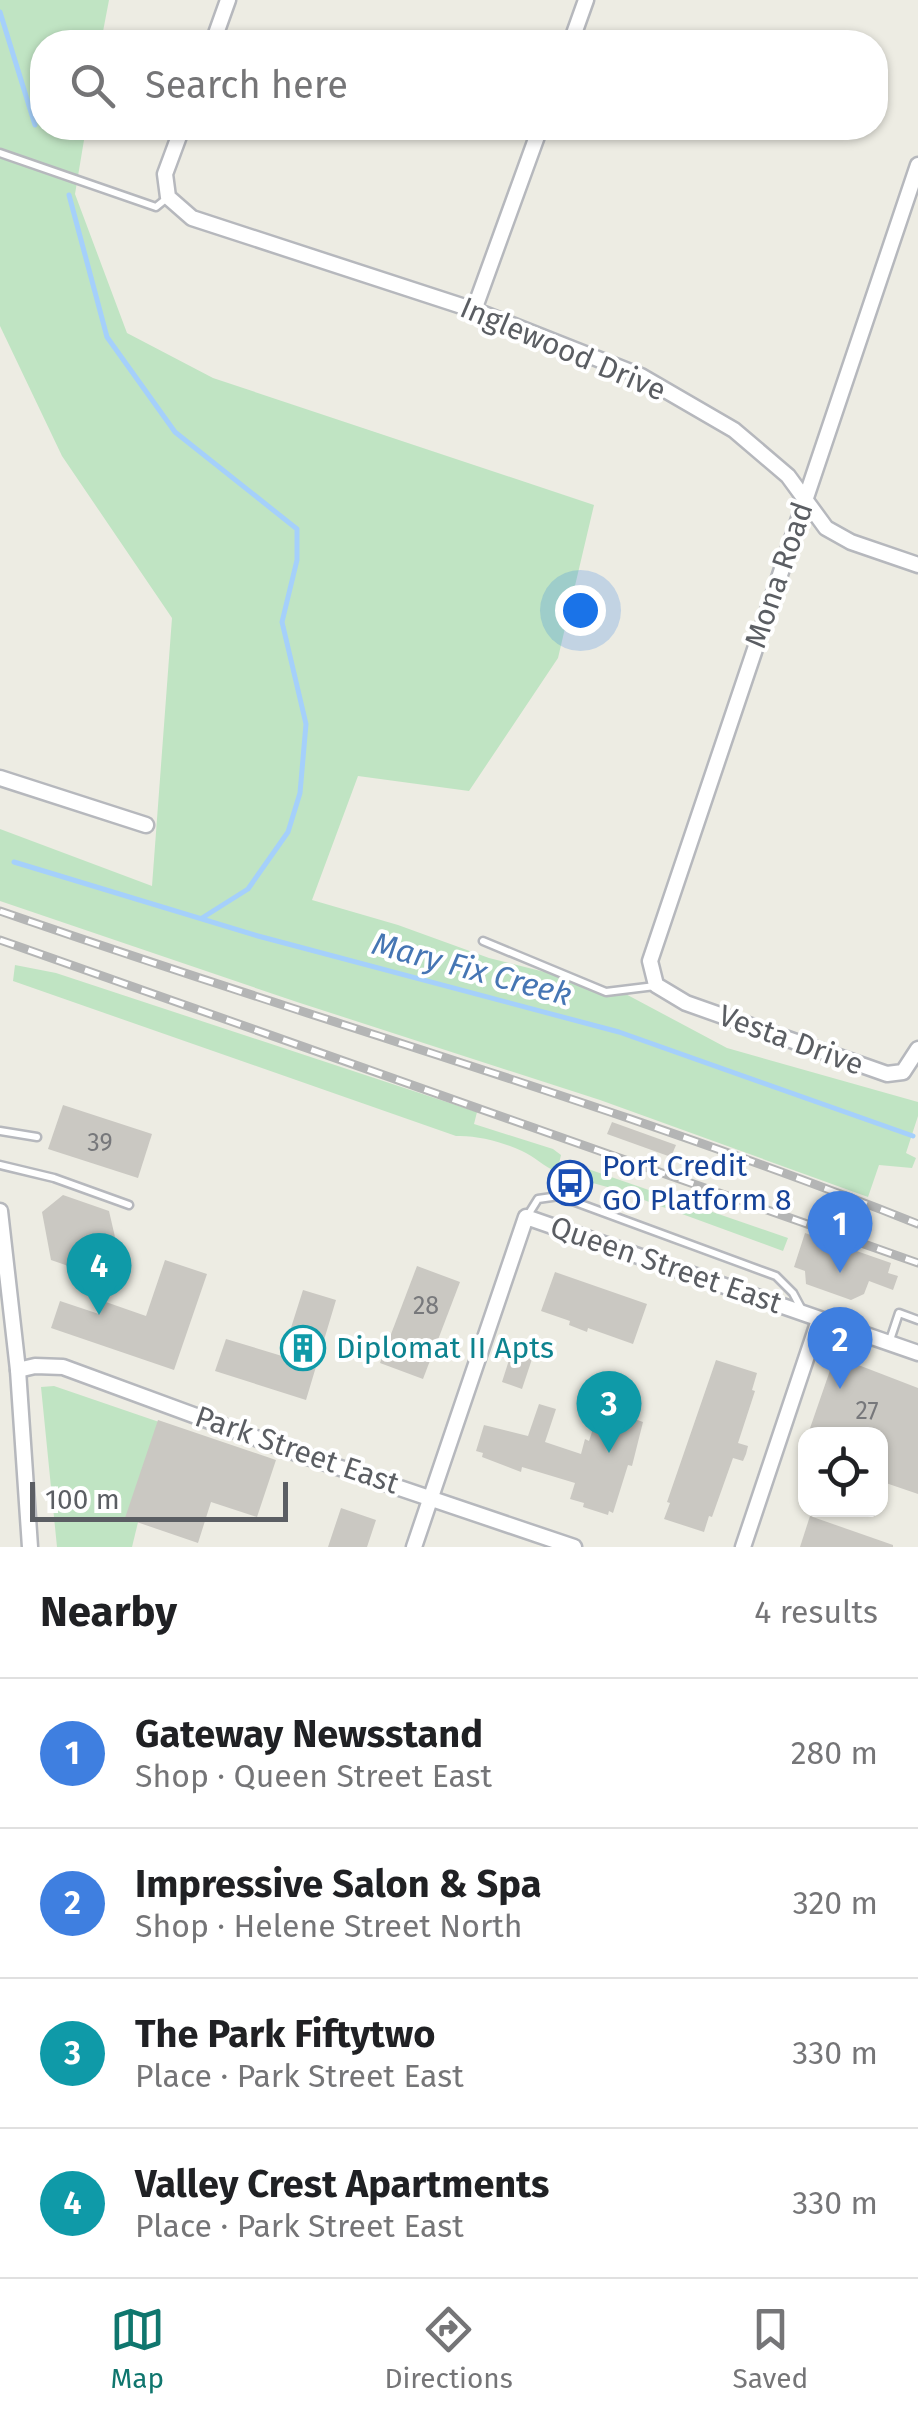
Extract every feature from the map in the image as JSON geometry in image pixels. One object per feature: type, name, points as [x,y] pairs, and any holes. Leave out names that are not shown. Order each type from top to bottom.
[{"type":"street","points":[[217,30],[228,0]]},
{"type":"street","points":[[575,30],[586,0]]},
{"type":"street","points":[[168,197],[165,174],[178,140]]},
{"type":"street","points":[[474,310],[536,140]]},
{"type":"street","name":"Mona Road","points":[[656,985],[650,961],[918,165]]},
{"type":"street","name":"Inglewood Drive","points":[[168,197],[192,218],[474,310],[641,376],[734,430],[788,476],[826,528],[851,542],[918,565]]},
{"type":"street","points":[[0,778],[146,825]]},
{"type":"street","name":"Vesta Drive","points":[[656,985],[686,1002],[888,1074],[903,1072],[918,1050]]},
{"type":"street","points":[[0,1211],[6,1297],[18,1370],[30,1547]]},
{"type":"street","points":[[414,1547],[526,1217]]},
{"type":"street","name":"Queen Street East","points":[[526,1217],[918,1354]]},
{"type":"street","points":[[742,1547],[820,1320]]},
{"type":"street","name":"Park Street East","points":[[18,1370],[63,1367],[302,1455],[574,1547]]},
{"type":"lane","points":[[0,153],[156,207],[168,197]]},
{"type":"lane","points":[[484,942],[606,992],[656,985]]},
{"type":"lane","points":[[0,1131],[38,1137]]},
{"type":"lane","points":[[0,1165],[54,1178],[129,1206]]},
{"type":"lane","points":[[526,1217],[538,1199],[559,1196],[776,1276],[793,1292],[804,1314]]},
{"type":"lane","points":[[889,1343],[899,1313],[918,1320]]},
{"type":"green space","points":[[0,0],[109,0],[103,30],[30,30],[30,140],[84,140],[75,194],[127,333],[213,378],[594,505],[558,658],[469,791],[358,776],[312,900],[398,925],[489,958],[620,991],[727,1048],[918,1102],[918,1116],[906,1153],[916,1158],[912,1168],[879,1165],[868,1197],[600,1100],[0,901],[0,829],[152,886],[172,618],[62,456],[0,326]]},
{"type":"green space","points":[[15,965],[56,973],[477,1112],[474,1124],[561,1155],[557,1172],[506,1145],[456,1136],[13,981]]},
{"type":"green space","points":[[571,1160],[788,1238],[783,1251],[611,1188],[567,1176]]},
{"type":"green space","points":[[54,1386],[162,1423],[132,1547],[57,1547],[41,1387]]},
{"type":"building","points":[[63,1105],[152,1134],[138,1178],[48,1149]]},
{"type":"building","points":[[612,1122],[676,1145],[671,1157],[607,1134]]},
{"type":"building","points":[[63,1195],[109,1211],[115,1237],[77,1269],[51,1260],[42,1212]]},
{"type":"building","points":[[805,1233],[891,1263],[888,1273],[898,1276],[893,1290],[869,1281],[864,1294],[851,1300],[806,1284],[805,1271],[794,1267]]},
{"type":"building","points":[[165,1260],[207,1274],[174,1370],[51,1328],[60,1301],[99,1314],[103,1301],[146,1316]]},
{"type":"building","points":[[417,1266],[460,1282],[423,1379],[380,1363]]},
{"type":"building","points":[[555,1272],[647,1304],[633,1344],[588,1328],[587,1332],[541,1311]]},
{"type":"building","name":"Diplomat II Apts","points":[[303,1290],[336,1300],[306,1400],[215,1371],[226,1339],[282,1356]]},
{"type":"building","points":[[518,1354],[532,1359],[522,1389],[502,1382],[509,1360],[516,1362]]},
{"type":"building","points":[[835,1356],[918,1388],[918,1494],[888,1484],[888,1427],[810,1427]]},
{"type":"building","points":[[716,1360],[757,1373],[738,1443],[748,1446],[746,1454],[743,1461],[733,1458],[704,1532],[664,1519]]},
{"type":"building","points":[[539,1404],[556,1409],[545,1442],[581,1454],[600,1407],[628,1413],[626,1416],[643,1422],[632,1466],[628,1465],[613,1513],[583,1507],[584,1503],[570,1499],[575,1483],[522,1467],[521,1472],[476,1451],[484,1425],[528,1436]]},
{"type":"building","points":[[158,1420],[276,1460],[257,1517],[211,1502],[198,1543],[125,1518]]},
{"type":"building","points":[[341,1508],[376,1520],[367,1547],[328,1547]]},
{"type":"building","points":[[810,1517],[893,1545],[893,1547],[800,1547]]},
{"type":"waterway","points":[[0,12],[30,109]]},
{"type":"waterway","points":[[69,195],[107,337],[175,432],[297,529],[297,560],[282,622],[306,724],[300,793],[288,832],[248,889],[202,918]]},
{"type":"waterway","name":"Mary Fix Creek","points":[[14,862],[258,936],[619,1032],[913,1136]]},
{"type":"railway","points":[[0,911],[691,1140],[918,1224]]},
{"type":"railway","points":[[0,940],[918,1263]]},
{"type":"place","name":"Port Credit GO Platform 8","points":[[570,1183]]},
{"type":"place","name":"Gateway Newsstand","points":[[840,1273]]},
{"type":"place","name":"Valley Crest Apartments","points":[[99,1315]]},
{"type":"place","name":"Diplomat II Apts","points":[[303,1348]]},
{"type":"place","name":"Impressive Salon & Spa","points":[[840,1389]]},
{"type":"place","name":"The Park Fiftytwo","points":[[609,1453]]}]
